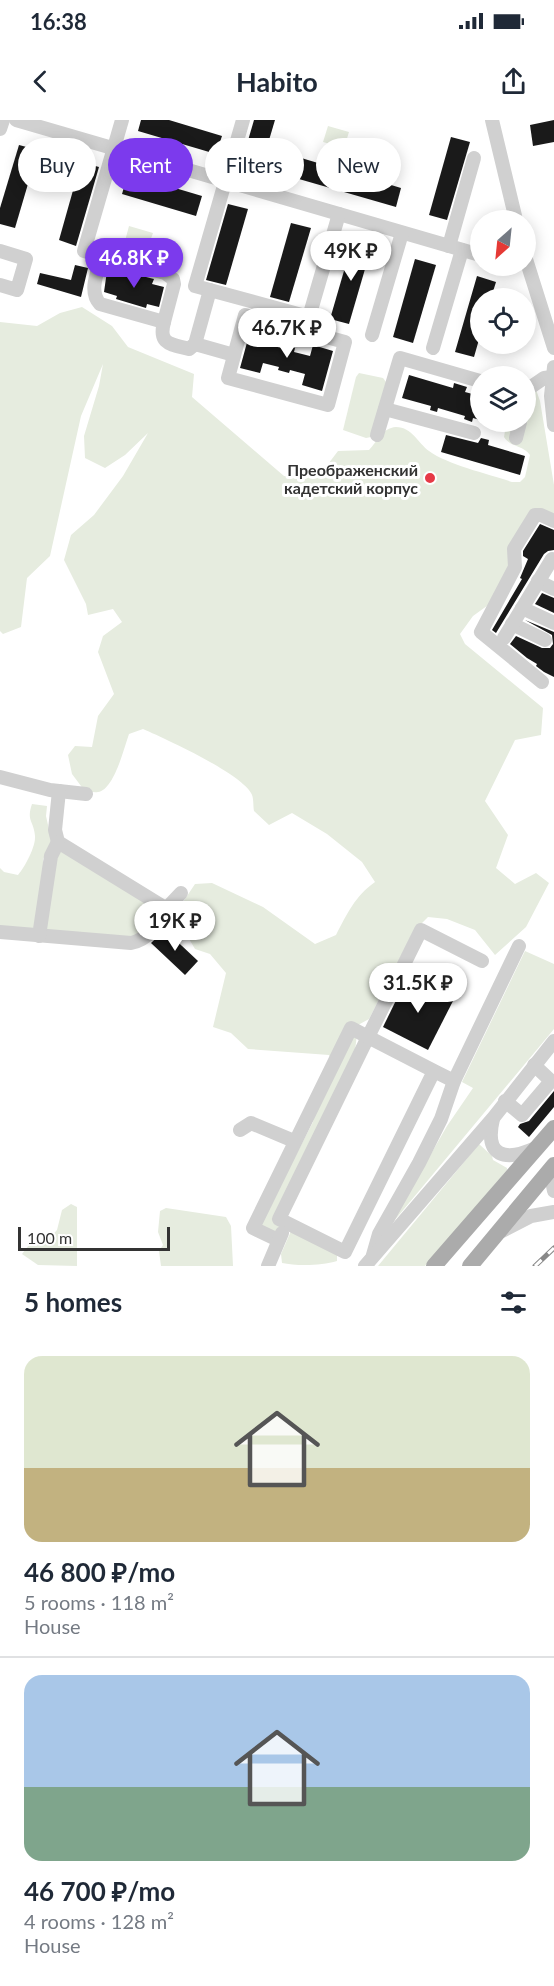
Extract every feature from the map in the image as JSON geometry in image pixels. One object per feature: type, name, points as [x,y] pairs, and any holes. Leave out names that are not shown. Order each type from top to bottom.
[{"type":"main road","points":[[434,1266],[554,1128]]},
{"type":"main road","points":[[470,1266],[554,1165]]},
{"type":"street","points":[[0,129],[3,120]]},
{"type":"street","points":[[16,120],[108,146]]},
{"type":"street","points":[[117,138],[122,120]]},
{"type":"street","points":[[238,138],[243,120]]},
{"type":"street","points":[[492,120],[514,210]]},
{"type":"street","points":[[433,348],[474,158]]},
{"type":"street","points":[[108,169],[84,251],[165,273],[173,279],[174,288],[162,336],[167,343],[189,349],[195,344],[210,290]]},
{"type":"street","points":[[222,192],[195,286],[309,317],[339,214]]},
{"type":"street","points":[[265,192],[470,252]]},
{"type":"street","points":[[372,335],[402,232]]},
{"type":"street","points":[[0,251],[26,259],[17,290],[0,285]]},
{"type":"street","points":[[102,256],[93,289],[93,294],[100,304],[164,322]]},
{"type":"street","points":[[531,276],[554,348]]},
{"type":"street","points":[[245,315],[345,342],[328,405],[228,378],[234,355],[245,315]]},
{"type":"street","points":[[195,344],[234,355]]},
{"type":"street","points":[[377,435],[400,358],[470,378]]},
{"type":"street","points":[[536,383],[553,374],[551,396],[554,426]]},
{"type":"street","points":[[385,409],[474,433]]},
{"type":"street","points":[[516,438],[518,432]]},
{"type":"street","points":[[542,682],[480,632],[515,567],[514,549],[535,515],[541,514],[554,521]]},
{"type":"street","points":[[504,638],[552,559],[554,560]]},
{"type":"street","points":[[538,581],[554,589]]},
{"type":"street","points":[[522,608],[554,623]]},
{"type":"street","points":[[512,624],[545,640]]},
{"type":"street","points":[[0,777],[59,791],[86,794]]},
{"type":"street","points":[[39,936],[51,856],[58,842],[55,830],[59,791]]},
{"type":"street","points":[[58,842],[162,906],[164,911]]},
{"type":"street","points":[[0,932],[131,943],[140,941],[149,934],[162,919],[164,911],[180,893]]},
{"type":"street","points":[[434,1071],[345,1252],[279,1219],[421,930],[482,961]]},
{"type":"street","points":[[369,1261],[379,1234],[441,1119],[454,1081],[519,946]]},
{"type":"street","points":[[278,1240],[253,1228],[351,1028],[454,1081]]},
{"type":"street","points":[[369,1261],[494,1117],[554,1041]]},
{"type":"street","points":[[505,1101],[522,1115],[553,1079],[534,1065]]},
{"type":"street","points":[[494,1117],[491,1145],[500,1152],[512,1156],[538,1147]]},
{"type":"street","points":[[240,1130],[251,1123],[294,1141]]},
{"type":"street","points":[[554,1171],[552,1181],[554,1191]]},
{"type":"street","points":[[500,1232],[531,1216],[554,1212]]},
{"type":"street","points":[[268,1266],[278,1240],[288,1223]]},
{"type":"shaded area","points":[[328,126],[349,132],[347,138],[324,138]]},
{"type":"shaded area","points":[[129,226],[153,233],[148,247],[125,241]]},
{"type":"shaded area","points":[[82,307],[112,326],[128,347],[194,374],[192,397],[284,476],[319,476],[338,451],[369,450],[384,432],[396,427],[406,430],[425,448],[447,461],[512,482],[520,482],[525,477],[530,455],[507,441],[504,437],[505,432],[536,432],[536,390],[540,401],[554,485],[554,515],[531,517],[491,603],[473,616],[460,634],[465,644],[543,708],[541,735],[515,740],[485,801],[508,835],[496,868],[515,884],[536,873],[549,883],[526,927],[495,955],[475,930],[447,919],[428,917],[413,932],[369,1019],[358,1025],[355,1051],[276,1233],[259,1226],[313,1122],[315,1110],[336,1070],[329,1055],[248,1049],[231,1033],[213,1027],[226,973],[210,954],[195,949],[188,937],[186,927],[175,922],[181,905],[195,884],[212,883],[263,907],[315,944],[336,935],[357,899],[375,882],[362,862],[327,834],[292,813],[269,825],[254,811],[251,793],[233,776],[202,757],[143,729],[129,734],[118,768],[104,790],[91,792],[84,790],[72,774],[68,755],[75,746],[92,747],[98,716],[114,694],[98,652],[103,636],[122,622],[113,609],[88,615],[86,604],[64,560],[71,535],[94,515],[123,476],[148,433],[125,455],[105,468],[85,458],[84,436],[103,364],[81,416],[50,556],[27,578],[21,627],[3,634],[0,631],[0,322],[37,326],[60,313]]},
{"type":"shaded area","points":[[359,373],[383,378],[386,382],[371,437],[366,438],[343,430],[356,377]]},
{"type":"shaded area","points":[[32,804],[47,806],[46,816],[52,843],[43,859],[43,875],[33,932],[0,926],[0,868],[4,872],[18,875],[30,856],[35,840],[30,818]]},
{"type":"shaded area","points":[[60,850],[155,907],[159,912],[140,937],[46,932],[56,855]]},
{"type":"shaded area","points":[[525,951],[554,964],[554,1029],[389,1227],[447,1126],[473,1088],[462,1082]]},
{"type":"shaded area","points":[[479,1144],[492,1156],[493,1160],[507,1170],[425,1266],[378,1266]]},
{"type":"shaded area","points":[[71,1204],[77,1207],[77,1266],[38,1265],[22,1254],[29,1245],[44,1244],[57,1230],[62,1210]]},
{"type":"shaded area","points":[[166,1208],[226,1217],[231,1226],[233,1266],[161,1266],[159,1251],[163,1245],[158,1232],[160,1211]]},
{"type":"shaded area","points":[[291,1231],[337,1253],[337,1261],[309,1265],[282,1263],[281,1254]]},
{"type":"building","points":[[141,120],[169,120],[222,136],[221,138],[205,138],[205,151],[193,147],[193,138],[162,138],[138,131]]},
{"type":"building","points":[[254,120],[275,120],[270,138],[249,138]]},
{"type":"building","points":[[554,120],[554,142],[533,146],[530,125]]},
{"type":"building","points":[[451,137],[470,142],[447,220],[429,215]]},
{"type":"building","points":[[18,148],[18,192],[26,192],[15,228],[0,224],[0,208]]},
{"type":"building","points":[[304,159],[316,162],[316,184],[304,180]]},
{"type":"building","points":[[73,192],[92,192],[76,246],[59,240]]},
{"type":"building","points":[[123,192],[189,192],[202,196],[196,216],[122,194]]},
{"type":"building","points":[[344,192],[400,192],[396,207]]},
{"type":"building","points":[[228,204],[248,209],[226,285],[206,280]]},
{"type":"building","points":[[291,223],[311,228],[289,302],[270,297]]},
{"type":"building","points":[[353,240],[372,245],[349,324],[330,319]]},
{"type":"building","points":[[415,259],[436,265],[413,343],[393,337]]},
{"type":"building","points":[[75,265],[88,268],[81,297],[37,284],[40,273],[71,280]]},
{"type":"building","points":[[107,271],[121,275],[122,271],[154,279],[152,284],[164,287],[159,307],[147,304],[146,308],[116,299],[117,296],[104,292]]},
{"type":"building","points":[[477,276],[496,282],[494,288],[474,288]]},
{"type":"building","points":[[470,300],[470,354],[475,354],[474,357],[455,352]]},
{"type":"building","points":[[251,328],[271,333],[268,344],[284,349],[285,345],[295,348],[294,352],[310,356],[313,345],[333,351],[322,391],[302,385],[305,374],[290,370],[289,373],[278,370],[279,367],[263,363],[260,373],[240,368]]},
{"type":"building","points":[[409,375],[453,388],[454,383],[467,387],[465,392],[470,393],[470,421],[464,419],[465,416],[438,408],[437,412],[430,410],[431,406],[402,398]]},
{"type":"building","points":[[446,435],[478,443],[481,438],[489,440],[488,445],[525,456],[520,475],[441,452]]},
{"type":"building","points":[[540,524],[554,530],[554,550],[544,554],[496,633],[492,630],[522,579],[520,578],[528,559],[523,556],[523,551]]},
{"type":"building","points":[[542,593],[554,598],[554,613],[535,604]]},
{"type":"building","points":[[525,620],[554,632],[554,677],[536,666],[537,664],[510,644],[516,636],[542,648],[550,648],[553,644],[552,635]]},
{"type":"building","points":[[165,930],[198,961],[185,975],[151,943]]},
{"type":"building","points":[[407,978],[453,1001],[428,1050],[383,1027]]},
{"type":"building","points":[[554,1091],[554,1107],[529,1137],[518,1127],[529,1121]]},
{"type":"railway","points":[[535,1266],[554,1248]]},
{"type":"place","name":"Преображенский кадетский корпус","points":[[430,478]]}]
